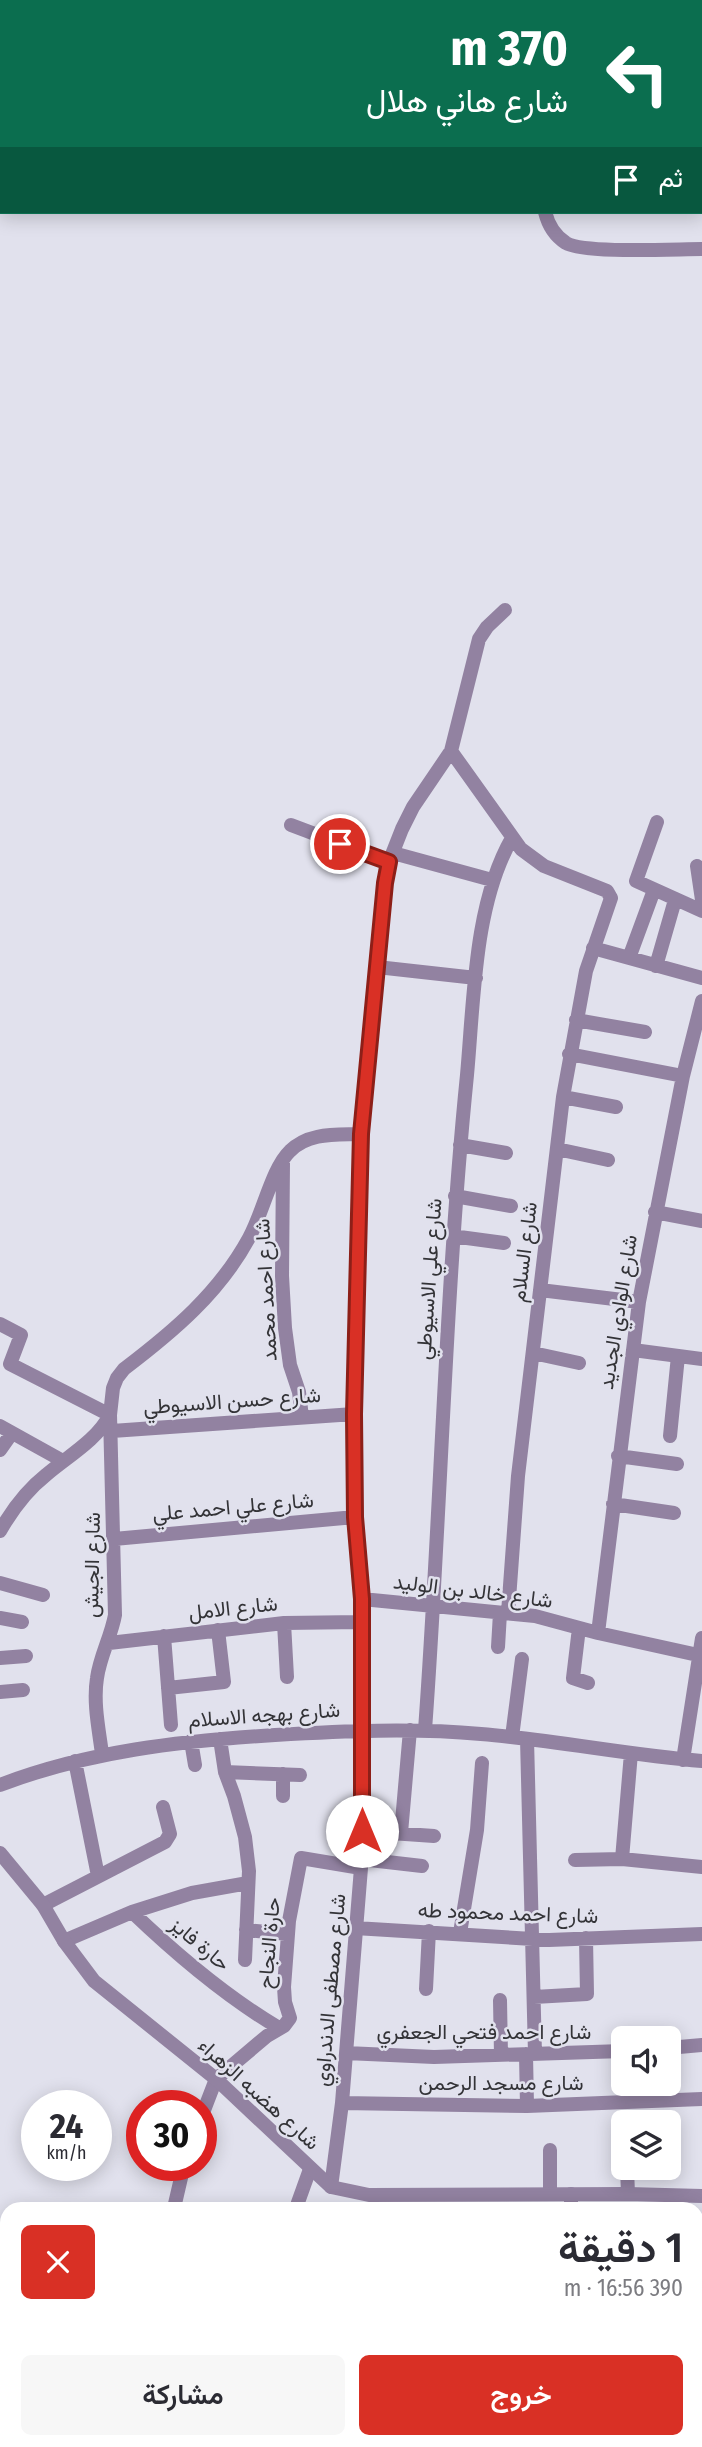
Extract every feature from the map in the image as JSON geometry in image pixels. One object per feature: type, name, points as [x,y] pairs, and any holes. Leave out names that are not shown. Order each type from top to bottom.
[{"type":"street","points":[[546,214],[559,237],[582,249],[702,249]]},
{"type":"street","name":"شارع مصطفى الدندراوي","points":[[331,2187],[342,2103],[361,1863],[362,1599],[355,1517],[354,1414],[361,1134],[377,967],[391,858],[413,807],[451,751],[479,639],[505,610]]},
{"type":"street","points":[[451,751],[512,838]]},
{"type":"street","points":[[657,822],[636,878],[639,884],[702,911]]},
{"type":"street","points":[[291,825],[391,858],[492,880]]},
{"type":"street","name":"شارع علي الاسيوطي","points":[[401,1833],[434,1606],[452,1236],[476,978],[488,895],[492,880],[512,838]]},
{"type":"street","name":"شارع السلام","points":[[498,1647],[569,1054],[586,971],[610,902],[610,894],[607,891],[544,866],[512,838]]},
{"type":"street","points":[[697,866],[702,900]]},
{"type":"street","points":[[629,958],[654,890]]},
{"type":"street","points":[[656,966],[675,900]]},
{"type":"street","points":[[593,948],[702,978]]},
{"type":"street","points":[[377,967],[476,978]]},
{"type":"street","name":"شارع الوادي الجديد","points":[[597,1633],[639,1302],[683,1076],[702,1001]]},
{"type":"street","points":[[576,1020],[645,1032]]},
{"type":"street","points":[[569,1054],[683,1076]]},
{"type":"street","points":[[563,1097],[616,1107]]},
{"type":"street","points":[[2,1522],[22,1498],[96,1435],[110,1415],[117,1378],[183,1323],[231,1268],[250,1237],[283,1158],[301,1142],[312,1138],[361,1134]]},
{"type":"street","points":[[460,1145],[506,1153]]},
{"type":"street","points":[[557,1149],[608,1160]]},
{"type":"street","name":"شارع احمد محمد","points":[[283,1158],[282,1276],[285,1328],[302,1417]]},
{"type":"street","points":[[455,1196],[511,1206]]},
{"type":"street","points":[[655,1212],[702,1221]]},
{"type":"street","points":[[452,1236],[504,1243]]},
{"type":"street","points":[[540,1290],[639,1302]]},
{"type":"street","points":[[0,1324],[21,1335],[10,1364],[110,1415]]},
{"type":"street","points":[[633,1350],[702,1359]]},
{"type":"street","points":[[533,1353],[579,1363]]},
{"type":"street","points":[[670,1436],[678,1356]]},
{"type":"street","name":"شارع حسن الاسيوطي","points":[[112,1431],[354,1414]]},
{"type":"street","name":"شارع الجيش","points":[[102,1754],[96,1692],[101,1662],[109,1643],[115,1615],[110,1415]]},
{"type":"street","points":[[0,1450],[6,1430],[63,1461]]},
{"type":"street","points":[[618,1456],[677,1464]]},
{"type":"street","points":[[612,1504],[674,1513]]},
{"type":"street","name":"شارع علي احمد علي","points":[[114,1539],[355,1517]]},
{"type":"street","points":[[0,1583],[43,1595]]},
{"type":"street","name":"شارع خالد بن الوليد","points":[[362,1599],[535,1616],[597,1633],[700,1655]]},
{"type":"street","points":[[0,1618],[22,1622]]},
{"type":"street","name":"شارع الامل","points":[[109,1643],[284,1623],[361,1622]]},
{"type":"street","points":[[284,1623],[287,1677]]},
{"type":"street","points":[[579,1628],[573,1678],[588,1683]]},
{"type":"street","points":[[168,1688],[224,1682],[218,1630]]},
{"type":"street","points":[[164,1636],[171,1725]]},
{"type":"street","points":[[683,1760],[702,1638]]},
{"type":"street","points":[[0,1658],[26,1656]]},
{"type":"street","points":[[512,1737],[522,1658]]},
{"type":"street","points":[[0,1692],[23,1690]]},
{"type":"street","name":"شارع بهجه الاسلام","points":[[0,1785],[102,1754],[191,1741],[362,1730],[417,1730],[512,1737],[702,1761]]},
{"type":"street","points":[[220,1739],[225,1772],[244,1837],[249,1871],[246,1960]]},
{"type":"street","points":[[527,1739],[534,1997],[527,2106]]},
{"type":"street","points":[[191,1741],[195,1765]]},
{"type":"street","points":[[622,1859],[631,1753]]},
{"type":"street","points":[[75,1761],[97,1876]]},
{"type":"street","points":[[460,1933],[477,1830],[482,1763]]},
{"type":"street","points":[[225,1772],[300,1774]]},
{"type":"street","points":[[283,1774],[283,1796]]},
{"type":"street","points":[[43,1905],[168,1840],[170,1833],[163,1807]]},
{"type":"street","points":[[362,1831],[435,1836]]},
{"type":"street","name":"شارع هضبه الزهراء","points":[[0,1853],[43,1905],[64,1941],[94,1980],[120,2004],[216,2079],[331,2187],[369,2195],[550,2194],[571,2201],[628,2194],[702,2196]]},
{"type":"street","name":"حارة النجاح","points":[[279,2028],[290,2018],[284,1995],[288,1934],[301,1857],[361,1863]]},
{"type":"street","points":[[575,1860],[622,1859],[702,1867]]},
{"type":"street","points":[[361,1863],[422,1866]]},
{"type":"street","points":[[64,1941],[132,1912],[192,1893],[248,1883]]},
{"type":"street","name":"حارة فايز","points":[[132,1912],[167,1945],[240,2005],[279,2028]]},
{"type":"street","name":"شارع احمد محمود طه","points":[[355,1928],[532,1939],[702,1934]]},
{"type":"street","points":[[246,1930],[288,1934]]},
{"type":"street","points":[[426,1989],[429,1931]]},
{"type":"street","points":[[534,1997],[587,1994],[586,1938]]},
{"type":"street","points":[[500,2000],[501,2055]]},
{"type":"street","points":[[212,2090],[216,2079],[279,2028]]},
{"type":"street","points":[[681,2047],[702,2045]]},
{"type":"street","name":"شارع احمد فتحي الجعفري","points":[[346,2053],[434,2057],[611,2052]]},
{"type":"street","name":"شارع مسجد الرحمن","points":[[342,2103],[527,2106],[702,2099]]},
{"type":"street","points":[[550,2150],[550,2194]]},
{"type":"street","points":[[298,2202],[310,2169]]},
{"type":"street","points":[[627,2180],[628,2194]]},
{"type":"street","points":[[175,2202],[180,2181]]},
{"type":"route","points":[[340,844],[389,862],[367,1055],[361,1134],[354,1414],[355,1517],[362,1599],[362,1831]]}]
